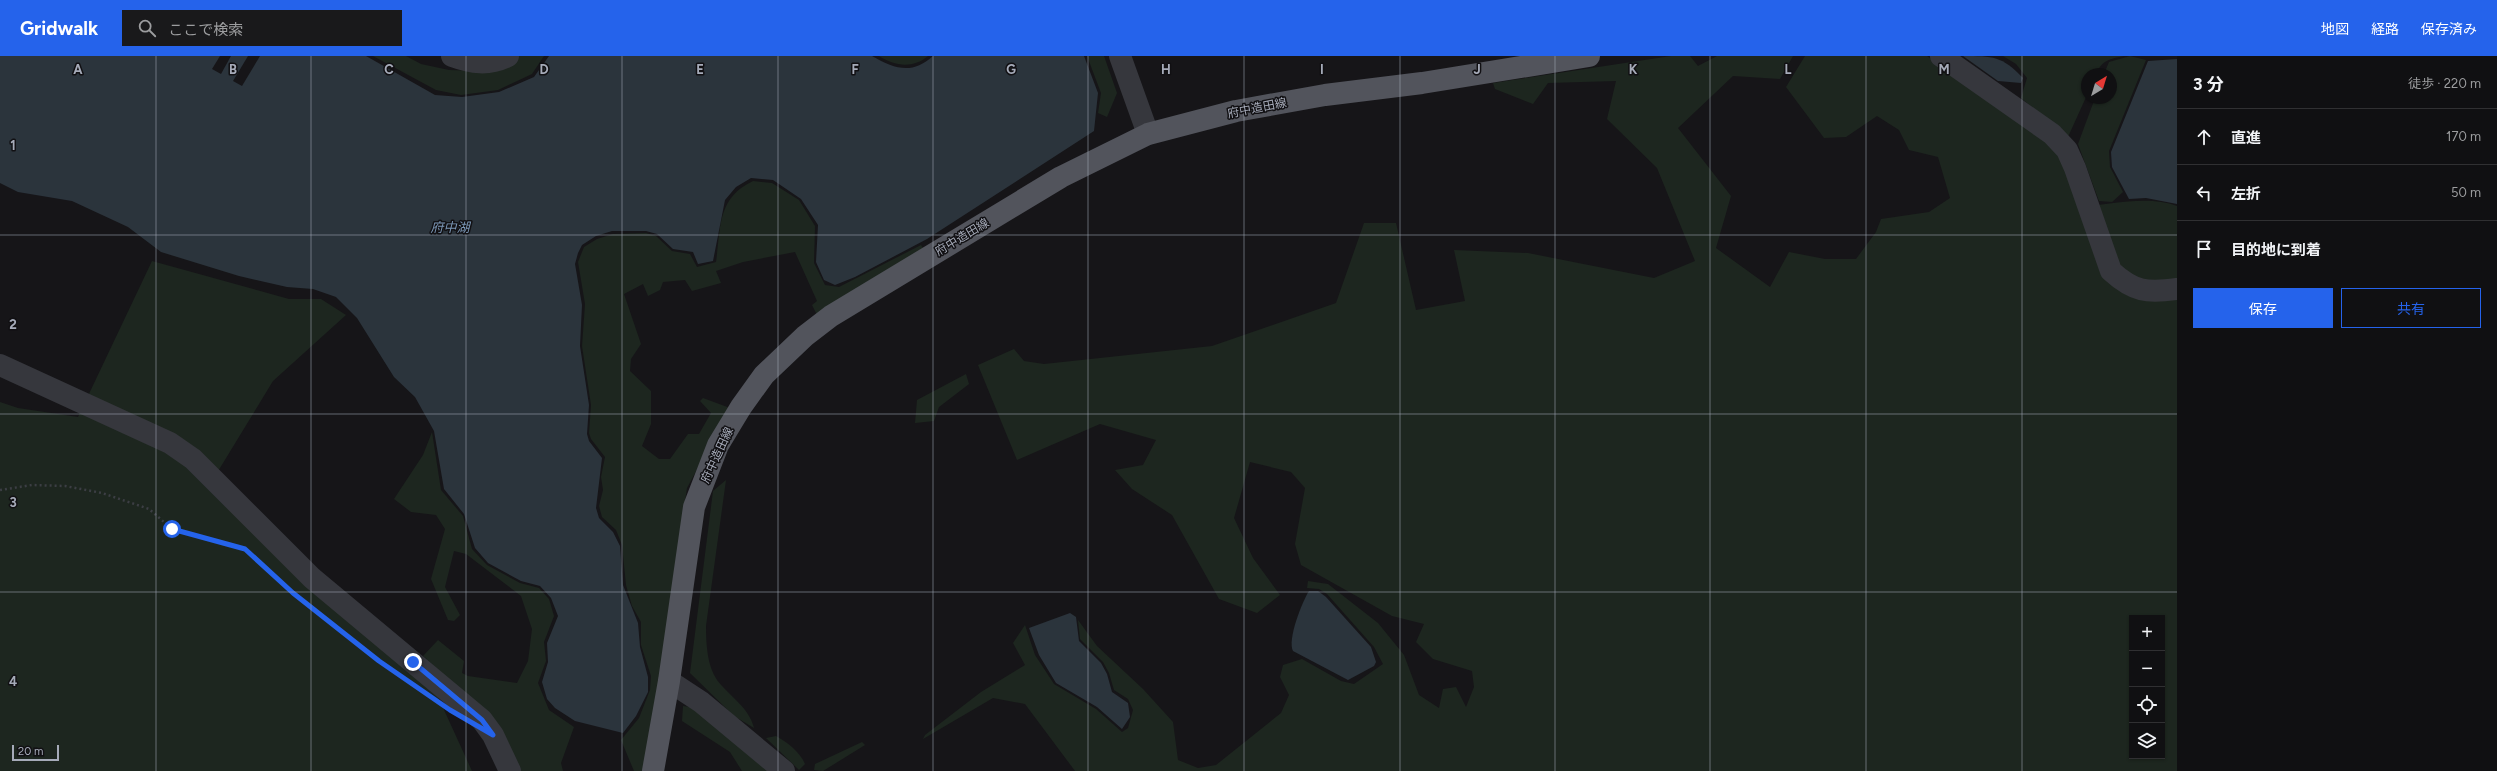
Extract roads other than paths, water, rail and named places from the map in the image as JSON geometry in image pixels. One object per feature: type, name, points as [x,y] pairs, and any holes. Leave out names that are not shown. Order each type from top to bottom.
[{"type":"main road","name":"府中造田線","points":[[654,771],[669,681],[694,507],[718,445],[741,407],[764,375],[805,336],[831,316],[1061,177],[1148,134],[1236,111],[1325,95],[1422,83],[1589,56]]},
{"type":"street","points":[[452,56],[479,63],[492,63],[508,56]]},
{"type":"street","points":[[1120,56],[1148,134]]},
{"type":"street","points":[[1941,56],[2052,134],[2067,150],[2111,271],[2126,285],[2139,290],[2155,292],[2177,289]]},
{"type":"street","points":[[0,365],[170,443],[193,459],[312,578],[482,720],[493,735],[510,771]]},
{"type":"street","points":[[669,681],[701,702],[784,771]]},
{"type":"water","name":"府中湖","points":[[0,56],[366,56],[435,95],[462,97],[499,92],[534,77],[549,56],[872,56],[896,67],[911,68],[918,66],[933,56],[1084,56],[1098,93],[1094,131],[927,239],[855,277],[835,285],[824,280],[816,262],[818,225],[801,199],[773,180],[751,178],[736,187],[725,200],[713,261],[698,264],[693,252],[673,249],[657,234],[646,231],[612,231],[596,236],[582,245],[575,264],[582,305],[580,346],[589,405],[587,434],[589,441],[602,458],[596,508],[599,518],[613,532],[620,546],[623,585],[638,623],[640,647],[648,677],[648,692],[636,716],[623,733],[575,721],[555,708],[547,699],[542,682],[548,662],[547,643],[558,616],[551,598],[540,586],[521,581],[488,563],[475,548],[464,514],[444,489],[434,431],[415,397],[394,377],[357,318],[336,297],[313,289],[287,287],[239,276],[161,252],[128,227],[72,201],[18,192],[0,183]]},
{"type":"water","points":[[1963,56],[1990,57],[2003,61],[2023,78],[2021,83],[1998,81]]},
{"type":"water","points":[[2177,59],[2177,204],[2146,198],[2129,199],[2112,167],[2111,152],[2148,61]]},
{"type":"water","points":[[1309,591],[1318,591],[1326,597],[1371,647],[1376,662],[1374,666],[1348,680],[1293,651],[1292,639],[1294,630],[1299,612]]},
{"type":"water","points":[[1070,613],[1076,617],[1079,641],[1101,663],[1107,674],[1112,692],[1128,703],[1130,717],[1122,729],[1097,707],[1056,683],[1039,655],[1029,628]]}]
